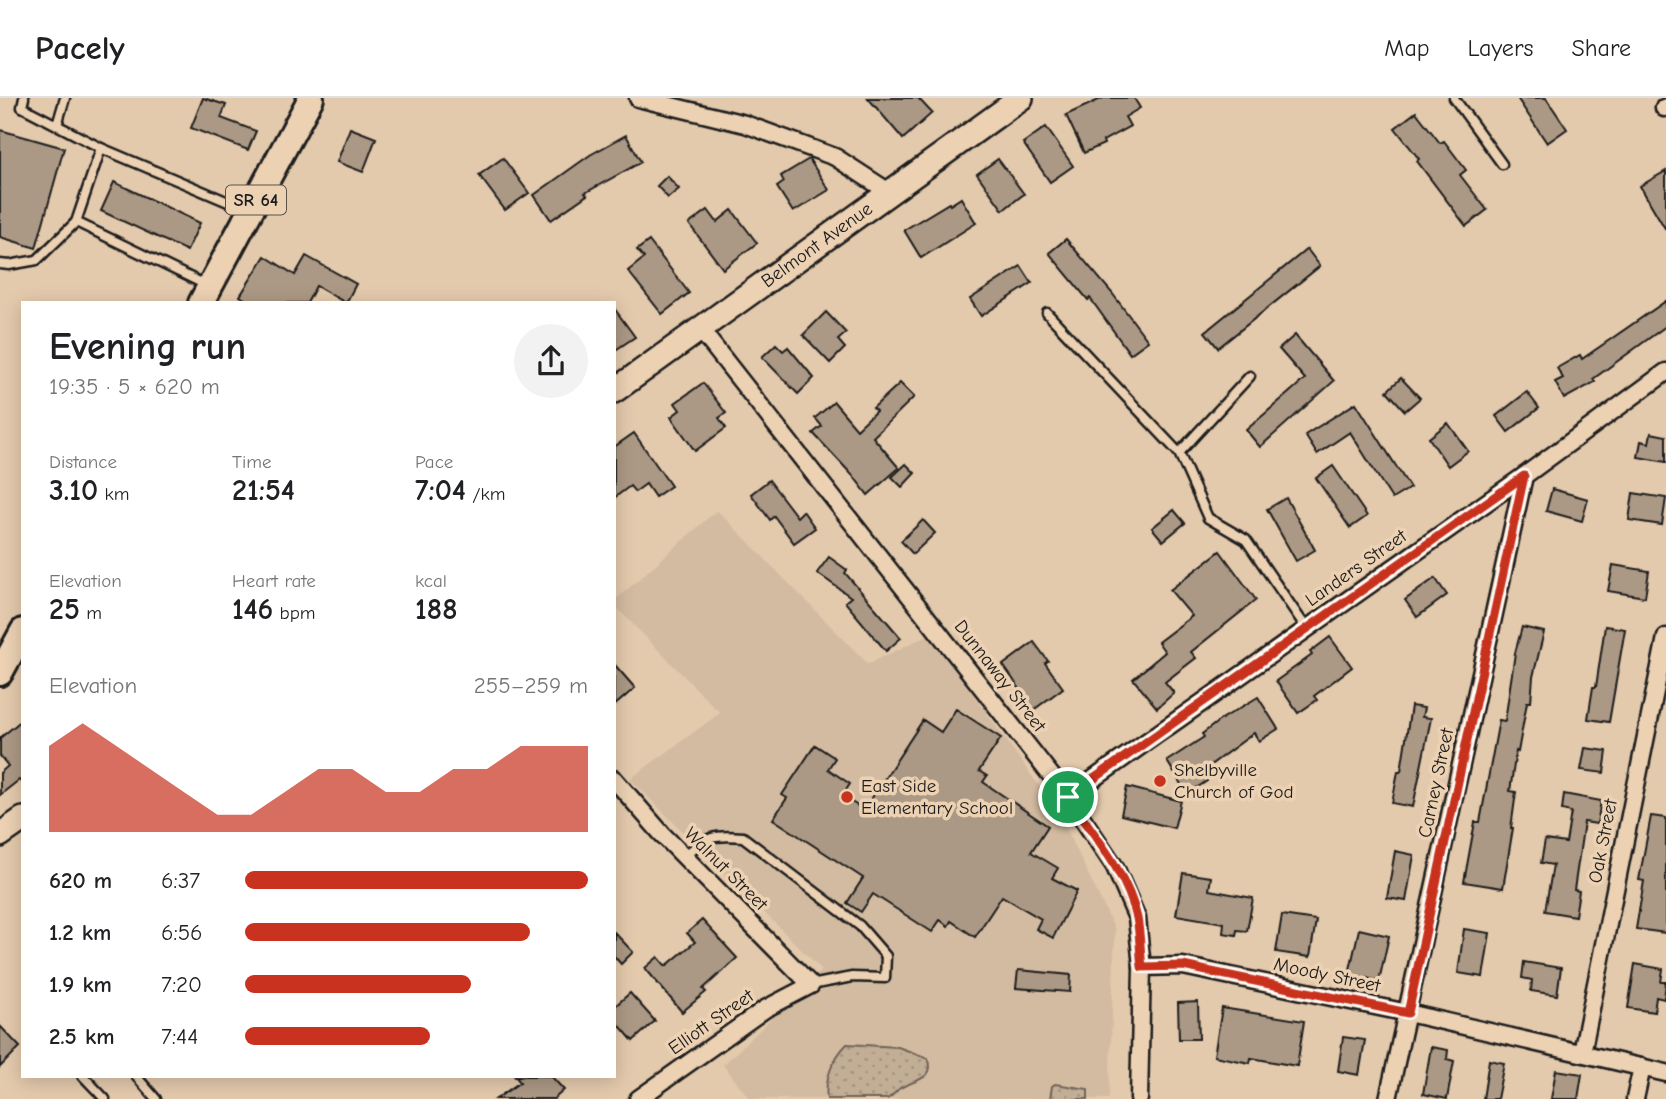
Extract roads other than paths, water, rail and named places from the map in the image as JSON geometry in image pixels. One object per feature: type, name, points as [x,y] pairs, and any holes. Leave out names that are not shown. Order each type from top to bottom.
[{"type":"main road","name":"SR 64","points":[[205,295],[311,98]]},
{"type":"main road","name":"Belmont Avenue","points":[[616,390],[1021,98]]},
{"type":"main road","points":[[0,673],[21,635]]},
{"type":"main road","points":[[0,835],[21,821]]},
{"type":"street","points":[[638,98],[745,124],[835,157],[889,192]]},
{"type":"street","name":"Dunnaway Street","points":[[700,329],[1068,797],[1115,867],[1137,918],[1142,967],[1139,1099]]},
{"type":"street","name":"Landers Street","points":[[1068,797],[1524,476],[1666,372]]},
{"type":"street","name":"Carney Street","points":[[1388,1099],[1524,476]]},
{"type":"street","name":"Oak Street","points":[[1582,1053],[1666,637]]},
{"type":"street","name":"Walnut Street","points":[[616,781],[684,856],[811,985]]},
{"type":"street","name":"Moody Street","points":[[1142,967],[1183,966],[1408,1013],[1666,1073]]},
{"type":"street","name":"Elliott Street","points":[[638,1099],[765,1009],[811,985]]},
{"type":"street","points":[[1635,1099],[1642,1067]]},
{"type":"lane","points":[[24,98],[22,107],[101,148],[250,211]]},
{"type":"lane","points":[[57,125],[65,98]]},
{"type":"lane","points":[[1454,98],[1502,164]]},
{"type":"lane","points":[[0,264],[37,260],[76,222],[101,148]]},
{"type":"lane","points":[[76,222],[205,295]]},
{"type":"lane","points":[[1047,313],[1179,453],[1208,519],[1246,540],[1307,629]]},
{"type":"lane","points":[[1179,453],[1250,376]]},
{"type":"lane","points":[[684,856],[705,839],[720,834],[743,837],[860,926],[886,956],[885,978],[852,977],[811,985]]},
{"type":"lane","points":[[85,1078],[104,1099]]},
{"type":"lane","points":[[137,1078],[156,1099]]},
{"type":"place","name":"Shelbyville Church of God","points":[[1160,781]]},
{"type":"place","name":"East Side Elementary School","points":[[847,797]]}]
